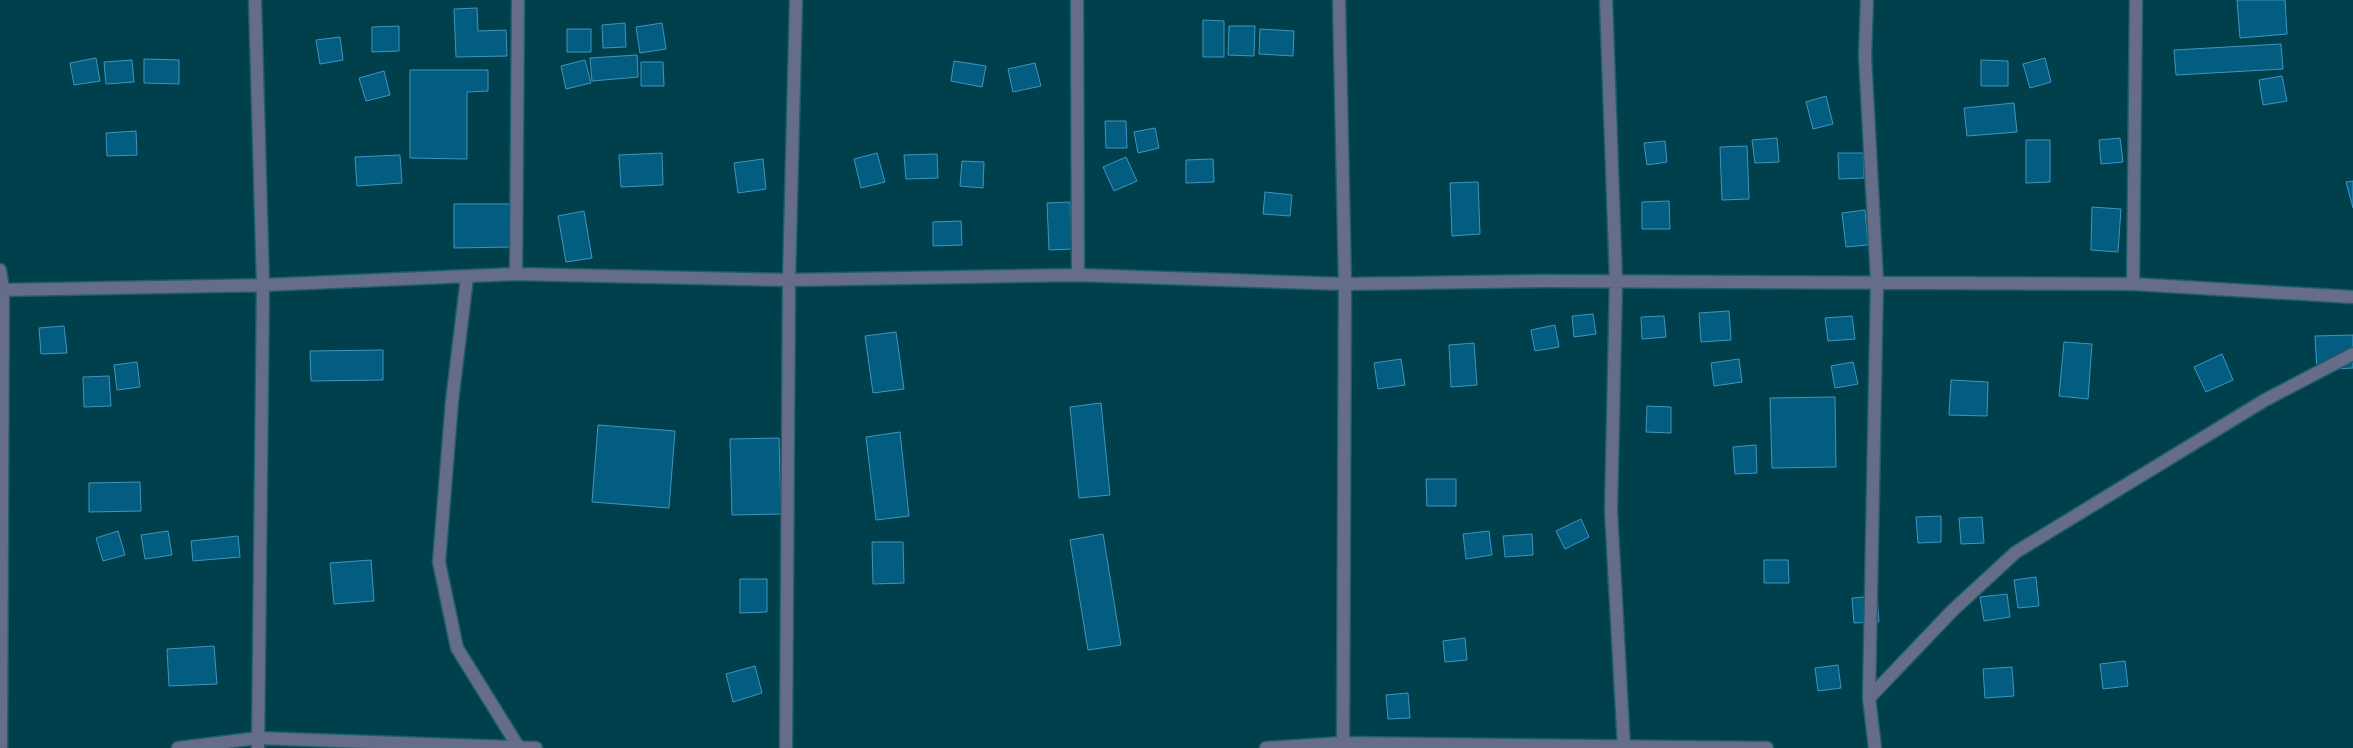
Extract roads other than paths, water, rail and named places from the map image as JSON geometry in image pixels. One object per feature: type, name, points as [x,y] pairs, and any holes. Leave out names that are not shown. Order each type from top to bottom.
[{"type":"street","points":[[255,0],[263,285],[258,743]]},
{"type":"street","points":[[516,274],[518,0]]},
{"type":"street","points":[[786,748],[789,280],[796,0]]},
{"type":"street","points":[[1077,0],[1078,276]]},
{"type":"street","points":[[1339,0],[1345,284],[1343,746]]},
{"type":"street","points":[[1606,0],[1616,281],[1611,511],[1624,748]]},
{"type":"street","points":[[1867,0],[1865,56],[1877,281],[1869,698],[1875,748]]},
{"type":"street","points":[[2134,284],[2136,0]]},
{"type":"street","points":[[0,270],[2,290],[1,748]]},
{"type":"street","points":[[2,290],[263,285],[467,278],[516,274],[789,280],[1078,276],[1345,284],[1616,281],[1877,281],[2134,284],[2353,297]]},
{"type":"street","points":[[467,278],[452,402],[439,562],[457,648],[519,747]]},
{"type":"street","points":[[1869,698],[1953,610],[2016,552],[2265,400],[2353,354]]},
{"type":"street","points":[[178,748],[258,743],[536,748]]},
{"type":"street","points":[[1266,748],[1343,746],[1767,748]]}]
